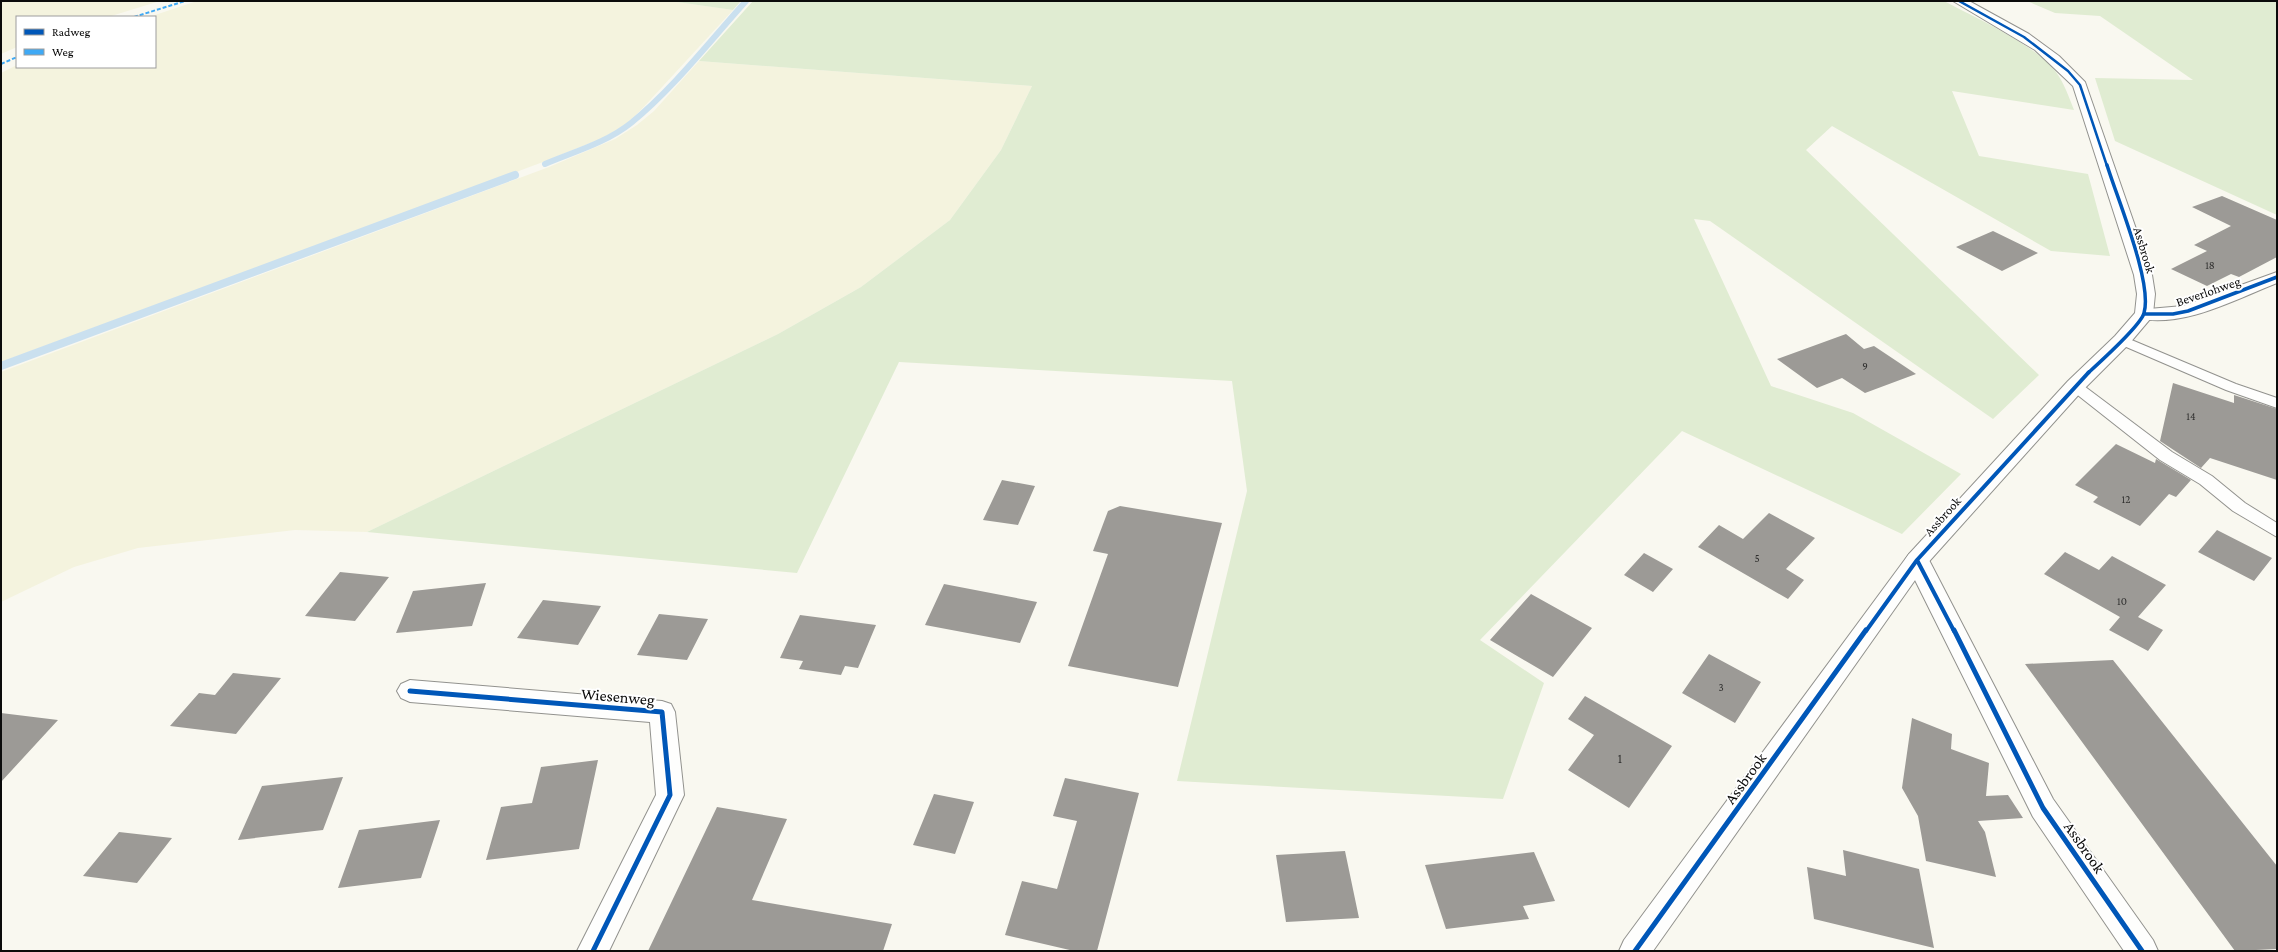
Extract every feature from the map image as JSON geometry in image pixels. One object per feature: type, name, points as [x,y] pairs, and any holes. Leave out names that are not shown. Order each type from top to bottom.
[{"type":"street","name":"Assbrook","points":[[1635,951],[1917,560],[2075,386],[2122,340],[2144,314],[2146,294],[2144,275],[2080,85],[2066,68],[2050,55],[2004,25],[1959,1]]},
{"type":"street","name":"Beverlohweg","points":[[2144,314],[2173,314],[2188,311],[2277,277]]},
{"type":"street","name":"Assbrook","points":[[1917,560],[1942,606],[2043,808],[2142,951]]},
{"type":"street","name":"Wiesenweg","points":[[410,691],[662,712],[670,795],[593,951]]},
{"type":"lane","points":[[2122,340],[2231,387],[2277,403]]},
{"type":"lane","points":[[2075,386],[2166,456],[2206,480],[2239,507],[2277,531]]},
{"type":"green space","points":[[1,1],[160,1],[111,16],[16,16],[16,47],[1,54]]},
{"type":"green space","points":[[197,1],[670,1],[733,10],[640,111],[626,124],[605,137],[543,162],[1,362],[1,73],[16,66],[16,68],[156,68],[156,16],[152,16]]},
{"type":"green space","points":[[670,1],[741,1],[733,10]]},
{"type":"green space","points":[[753,1],[1944,1],[2004,32],[2047,62],[2056,72],[2066,90],[2074,110],[1952,91],[1979,156],[2088,174],[2110,256],[2051,251],[1832,126],[1806,150],[2039,375],[1993,419],[1710,221],[1694,219],[1771,386],[1853,413],[1961,474],[1902,534],[1682,431],[1480,640],[1544,683],[1503,799],[1177,781],[1247,491],[1232,381],[899,362],[797,573],[367,532],[778,334],[861,287],[950,220],[1001,150],[1032,86],[699,61]]},
{"type":"green space","points":[[2027,1],[2277,1],[2277,215],[2115,141],[2095,78],[2193,80],[2100,16],[2055,13]]},
{"type":"green space","points":[[699,61],[1032,86],[1001,150],[950,220],[861,287],[778,334],[367,532],[295,530],[138,548],[74,567],[1,602],[1,372],[549,167],[615,139],[637,125],[654,111]]},
{"type":"building","points":[[2222,196],[2277,220],[2277,257],[2239,277],[2231,274],[2207,286],[2171,269],[2207,251],[2194,245],[2231,226],[2192,207]]},
{"type":"building","points":[[1993,231],[2038,253],[2002,271],[1956,247]]},
{"type":"building","points":[[1846,334],[1864,349],[1874,346],[1916,374],[1865,393],[1842,378],[1817,388],[1777,359]]},
{"type":"building","points":[[2173,383],[2234,403],[2234,395],[2277,409],[2277,480],[2210,458],[2201,468],[2160,441]]},
{"type":"building","points":[[2116,444],[2155,463],[2156,459],[2191,480],[2176,497],[2169,494],[2140,526],[2093,502],[2098,497],[2075,485]]},
{"type":"building","points":[[1002,480],[1035,486],[1018,525],[983,520]]},
{"type":"building","points":[[1120,506],[1222,523],[1178,687],[1068,666],[1108,554],[1093,551],[1108,511]]},
{"type":"building","points":[[1769,513],[1815,538],[1786,569],[1804,580],[1788,599],[1698,547],[1719,525],[1743,539]]},
{"type":"building","points":[[2217,530],[2272,558],[2254,581],[2198,552]]},
{"type":"building","points":[[2065,552],[2099,570],[2112,556],[2166,585],[2138,617],[2163,630],[2148,651],[2109,630],[2120,617],[2044,574]]},
{"type":"building","points":[[1644,553],[1673,569],[1653,592],[1624,575]]},
{"type":"building","points":[[340,572],[389,577],[355,621],[305,616]]},
{"type":"building","points":[[486,583],[472,626],[396,633],[413,591]]},
{"type":"building","points":[[944,584],[1037,602],[1020,643],[925,625]]},
{"type":"building","points":[[1531,594],[1592,628],[1553,677],[1490,640]]},
{"type":"building","points":[[543,600],[601,606],[578,645],[517,638]]},
{"type":"building","points":[[659,614],[708,619],[687,660],[637,655]]},
{"type":"building","points":[[800,615],[876,625],[858,668],[845,666],[841,675],[799,669],[803,661],[780,658]]},
{"type":"building","points":[[1709,654],[1761,682],[1735,723],[1682,693]]},
{"type":"building","points":[[2113,660],[2277,866],[2277,949],[2235,951],[2025,664]]},
{"type":"building","points":[[233,673],[281,678],[236,734],[170,726],[199,693],[215,695]]},
{"type":"building","points":[[1585,696],[1672,746],[1629,808],[1568,770],[1594,735],[1568,719]]},
{"type":"building","points":[[1,713],[58,720],[1,782]]},
{"type":"building","points":[[1912,718],[1952,734],[1951,749],[1989,763],[1986,796],[2008,795],[2023,818],[1978,821],[1985,832],[1996,877],[1926,861],[1918,816],[1902,788]]},
{"type":"building","points":[[598,760],[579,849],[486,860],[501,807],[532,803],[541,767]]},
{"type":"building","points":[[343,777],[323,830],[238,840],[262,786]]},
{"type":"building","points":[[1065,778],[1139,793],[1097,951],[1074,951],[1005,935],[1022,881],[1057,889],[1077,821],[1053,816]]},
{"type":"building","points":[[934,794],[974,802],[955,854],[913,845]]},
{"type":"building","points":[[717,807],[787,819],[752,900],[892,924],[883,951],[648,951]]},
{"type":"building","points":[[440,820],[421,878],[338,888],[359,830]]},
{"type":"building","points":[[119,832],[172,838],[137,883],[83,876]]},
{"type":"building","points":[[1843,850],[1919,869],[1934,948],[1814,919],[1807,867],[1846,876]]},
{"type":"building","points":[[1345,851],[1359,918],[1286,922],[1276,855]]},
{"type":"building","points":[[1534,852],[1555,901],[1523,906],[1529,919],[1446,929],[1425,865]]},
{"type":"waterway","points":[[545,164],[600,142],[631,123],[661,96],[746,1]]},
{"type":"waterway","points":[[1,366],[515,175]]},
{"type":"marked path","points":[[137,16],[185,1]]},
{"type":"marked path","points":[[1,64],[16,57]]},
{"type":"cycle path","points":[[1635,951],[1917,560],[2075,386],[2122,340],[2144,314],[2146,294],[2143,275],[2080,85],[2068,71],[2040,47],[2008,27],[1959,1]]},
{"type":"cycle path","points":[[2144,314],[2173,314],[2188,311],[2277,277]]},
{"type":"cycle path","points":[[1917,560],[2043,808],[2142,951]]},
{"type":"cycle path","points":[[410,691],[662,712],[670,795],[593,951]]}]
